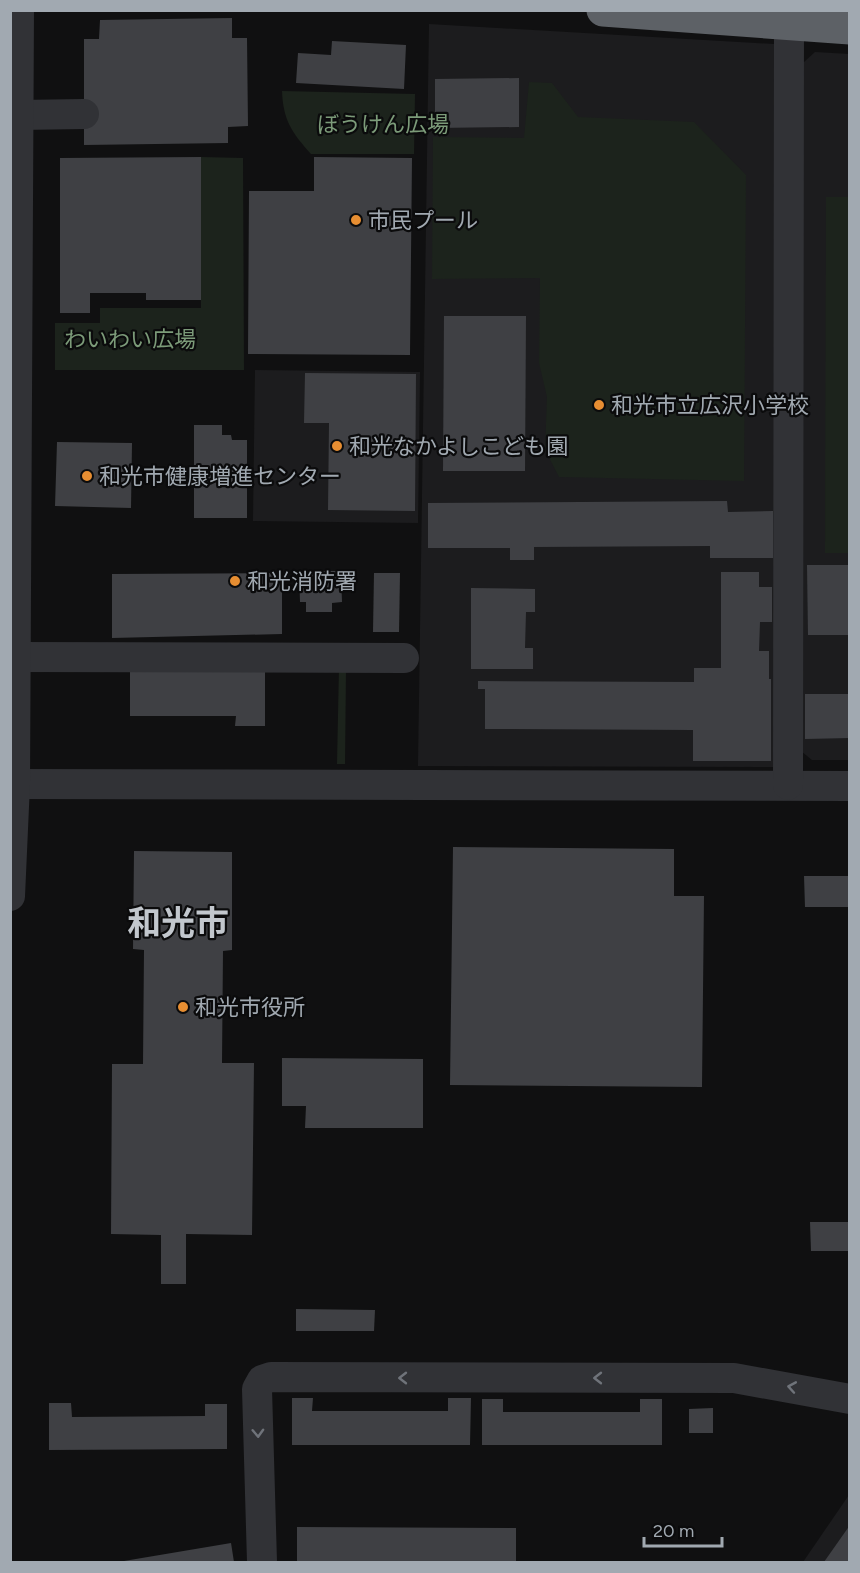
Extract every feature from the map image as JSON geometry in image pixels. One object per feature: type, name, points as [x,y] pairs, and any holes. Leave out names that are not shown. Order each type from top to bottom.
[{"type":"highway","points":[[603,10],[849,28]]},
{"type":"street","points":[[10,896],[15,657],[19,10]]},
{"type":"street","points":[[788,785],[789,24]]},
{"type":"street","points":[[19,115],[84,114]]},
{"type":"street","points":[[15,657],[404,658]]},
{"type":"street","points":[[13,784],[849,786]]},
{"type":"street","points":[[262,1563],[257,1389],[262,1380],[271,1377],[734,1378],[849,1399]]},
{"type":"shaded area","name":"和光市立広沢小学校","points":[[429,24],[774,44],[775,767],[418,766]]},
{"type":"shaded area","points":[[815,52],[850,54],[849,760],[812,760],[801,751],[803,63]]},
{"type":"shaded area","name":"和光なかよしこども園","points":[[255,370],[420,372],[418,523],[253,521]]},
{"type":"shaded area","points":[[849,1495],[849,1562],[803,1562]]},
{"type":"green space","points":[[529,82],[552,83],[578,117],[694,122],[746,175],[744,481],[559,477],[545,450],[547,397],[539,363],[540,278],[432,279],[433,137],[524,138]]},
{"type":"green space","name":"ぼうけん広場","points":[[282,91],[415,94],[414,154],[311,154],[290,126],[284,110]]},
{"type":"green space","name":"わいわい広場","points":[[201,157],[243,158],[244,370],[55,370],[55,323],[100,323],[100,308],[201,308]]},
{"type":"green space","points":[[826,197],[849,197],[849,553],[825,553]]},
{"type":"green space","points":[[339,667],[346,667],[345,764],[337,764]]},
{"type":"building","points":[[232,18],[232,38],[247,38],[248,126],[228,127],[228,143],[84,145],[84,39],[99,39],[100,20]]},
{"type":"building","points":[[332,41],[406,45],[404,89],[296,83],[298,53],[331,55]]},
{"type":"building","points":[[519,78],[519,127],[435,128],[435,79]]},
{"type":"building","points":[[201,157],[201,300],[146,300],[146,293],[90,293],[90,313],[60,313],[60,158]]},
{"type":"building","points":[[314,157],[412,158],[410,355],[248,354],[249,191],[314,191]]},
{"type":"building","points":[[444,316],[526,316],[525,471],[443,471]]},
{"type":"building","points":[[305,373],[416,374],[415,511],[328,510],[329,423],[304,423]]},
{"type":"building","points":[[194,425],[222,425],[222,435],[231,435],[232,440],[247,440],[247,518],[194,518]]},
{"type":"building","points":[[57,442],[132,443],[131,508],[55,506]]},
{"type":"building","points":[[727,501],[728,512],[773,511],[773,558],[710,558],[710,546],[534,547],[534,560],[510,560],[510,548],[428,548],[428,503]]},
{"type":"building","points":[[807,565],[850,565],[850,635],[808,635]]},
{"type":"building","points":[[299,571],[341,571],[342,602],[332,603],[332,612],[306,612],[306,602],[300,602]]},
{"type":"building","points":[[721,572],[759,572],[759,587],[772,587],[772,622],[760,622],[759,651],[769,651],[771,761],[693,761],[693,730],[485,729],[485,689],[478,689],[478,681],[694,682],[694,668],[721,668]]},
{"type":"building","points":[[282,573],[282,634],[112,638],[112,574]]},
{"type":"building","points":[[374,573],[400,573],[399,632],[373,632]]},
{"type":"building","points":[[471,588],[535,589],[535,612],[526,612],[525,648],[533,648],[533,669],[471,669]]},
{"type":"building","points":[[130,667],[265,667],[265,726],[235,726],[236,716],[130,716]]},
{"type":"building","points":[[805,694],[850,694],[850,738],[805,739]]},
{"type":"building","points":[[453,847],[674,849],[674,896],[704,896],[702,1087],[450,1085]]},
{"type":"building","name":"和光市役所","points":[[134,851],[232,852],[232,950],[223,951],[222,1063],[254,1063],[252,1235],[186,1234],[186,1284],[161,1284],[161,1235],[111,1234],[112,1064],[143,1064],[144,950],[133,949]]},
{"type":"building","points":[[804,876],[850,876],[850,907],[805,907]]},
{"type":"building","points":[[282,1058],[423,1059],[423,1128],[305,1128],[306,1106],[282,1106]]},
{"type":"building","points":[[810,1222],[850,1222],[850,1251],[811,1251]]},
{"type":"building","points":[[296,1309],[375,1310],[374,1331],[296,1331]]},
{"type":"building","points":[[292,1398],[313,1398],[312,1411],[448,1411],[448,1398],[471,1398],[470,1445],[292,1445]]},
{"type":"building","points":[[482,1399],[503,1399],[503,1412],[640,1412],[640,1399],[662,1399],[662,1445],[482,1445]]},
{"type":"building","points":[[49,1403],[71,1403],[72,1417],[205,1416],[205,1404],[227,1404],[227,1449],[49,1450]]},
{"type":"building","points":[[713,1408],[713,1433],[689,1433],[689,1409]]},
{"type":"building","points":[[850,1525],[850,1562],[824,1562]]},
{"type":"building","points":[[297,1527],[516,1528],[516,1562],[297,1561]]},
{"type":"building","points":[[231,1543],[234,1562],[124,1562],[124,1561]]},
{"type":"place","name":"市民プール","points":[[356,220]]},
{"type":"place","name":"和光市立広沢小学校","points":[[599,405]]},
{"type":"place","name":"和光なかよしこども園","points":[[337,446]]},
{"type":"place","name":"和光市健康増進センター","points":[[87,476]]},
{"type":"place","name":"和光消防署","points":[[235,581]]},
{"type":"place","name":"和光市役所","points":[[183,1007]]},
{"type":"district","name":"和光市","points":[[178,923]]}]
